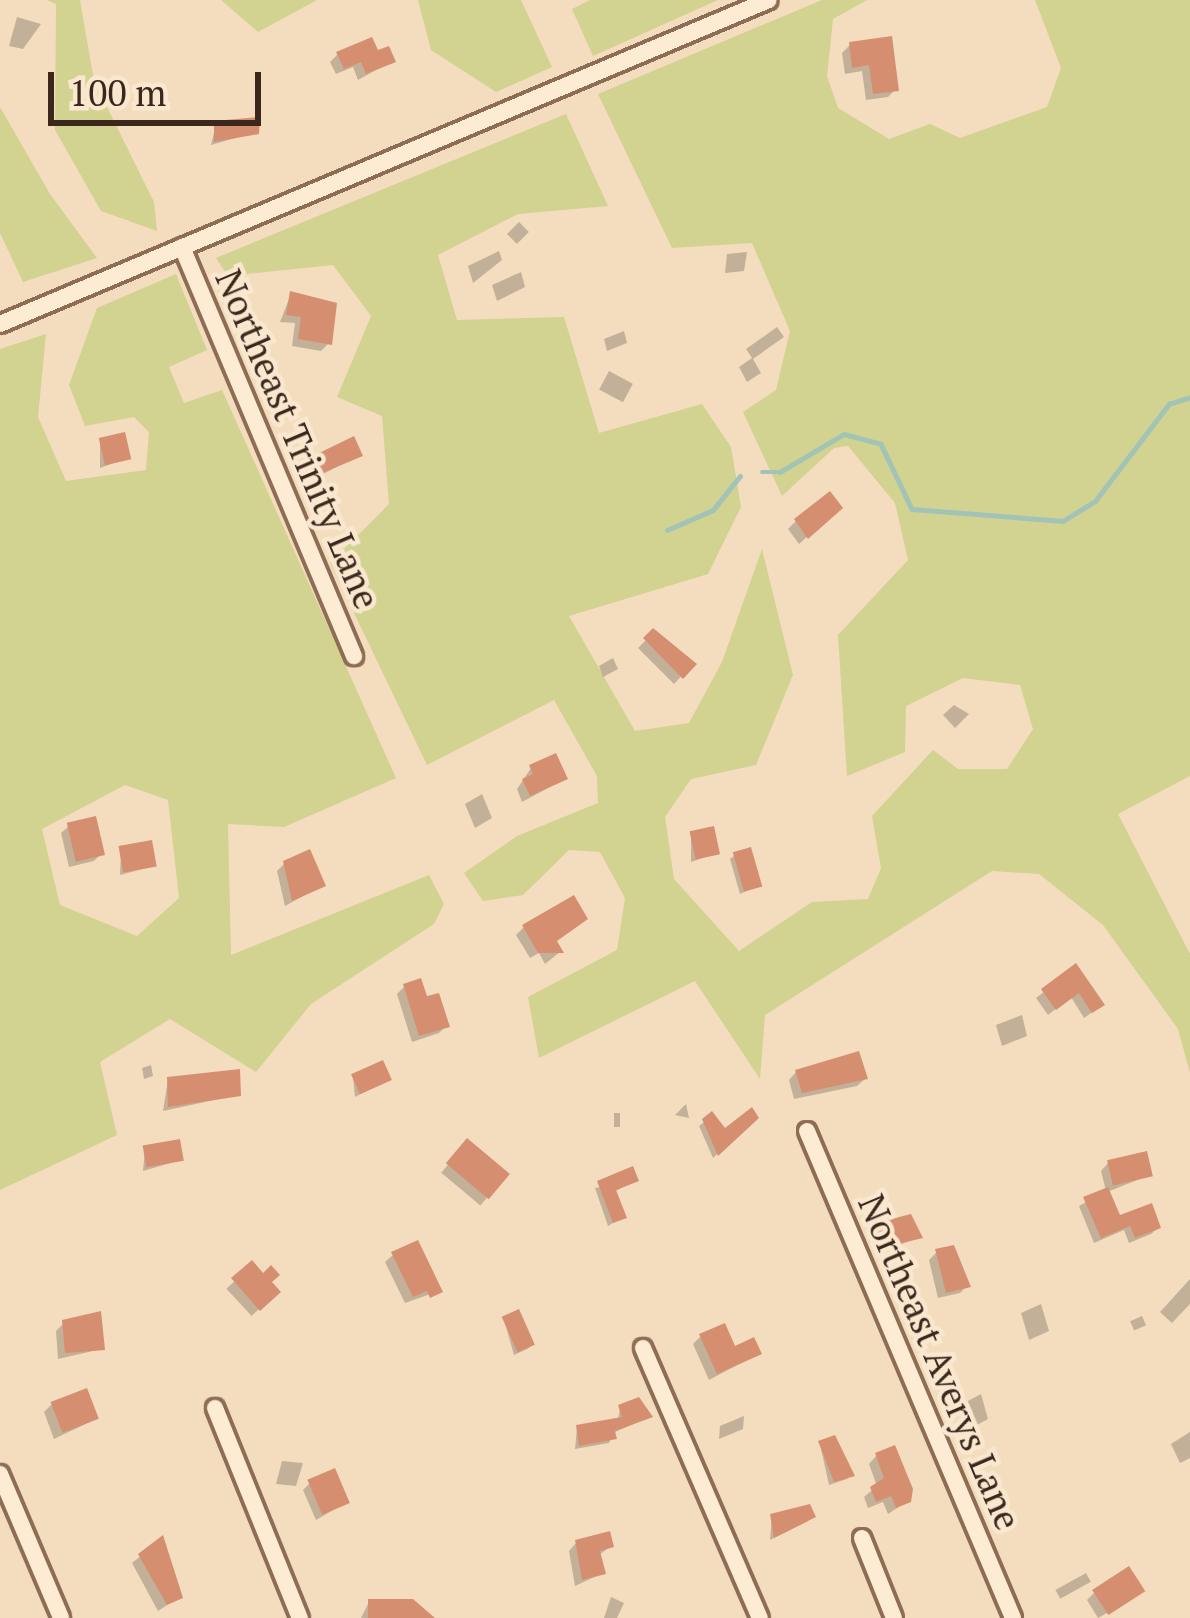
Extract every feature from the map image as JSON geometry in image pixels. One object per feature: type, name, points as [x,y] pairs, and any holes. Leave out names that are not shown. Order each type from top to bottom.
[{"type":"street","points":[[0,324],[769,0]]},
{"type":"street","name":"Northeast Trinity Lane","points":[[182,247],[354,656]]},
{"type":"street","name":"Northeast Averys Lane","points":[[807,1131],[1013,1618]]},
{"type":"street","points":[[643,1348],[760,1618]]},
{"type":"street","points":[[215,1408],[300,1618]]},
{"type":"street","points":[[0,1474],[61,1618]]},
{"type":"street","points":[[862,1538],[893,1618]]},
{"type":"green space","points":[[47,0],[80,0],[94,81],[154,202],[157,231],[101,211],[55,130],[56,4]]},
{"type":"green space","points":[[221,0],[317,0],[258,32]]},
{"type":"green space","points":[[418,0],[521,0],[552,67],[496,92],[431,50]]},
{"type":"green space","points":[[590,0],[718,0],[593,56],[572,9]]},
{"type":"green space","points":[[822,0],[867,0],[833,19],[827,76],[838,108],[889,139],[930,124],[960,138],[1047,107],[1061,68],[1035,0],[1190,0],[1190,776],[1118,814],[1190,954],[1190,1073],[1178,1029],[1103,925],[1039,874],[992,871],[765,1015],[760,1079],[695,981],[539,1058],[528,997],[617,950],[625,898],[600,852],[569,850],[523,895],[483,901],[464,873],[517,836],[598,803],[597,776],[554,700],[427,765],[330,563],[389,504],[382,416],[337,397],[371,316],[333,265],[228,276],[216,258],[566,114],[608,206],[518,214],[438,255],[457,320],[564,317],[599,433],[702,404],[731,447],[741,507],[708,574],[569,616],[635,731],[689,723],[722,662],[762,549],[793,675],[756,765],[691,779],[665,817],[674,879],[739,951],[812,902],[868,899],[881,868],[872,816],[933,750],[958,769],[1007,769],[1033,729],[1020,685],[963,678],[906,706],[905,752],[847,776],[838,635],[908,560],[895,503],[848,446],[834,448],[782,496],[743,412],[776,390],[790,331],[752,243],[672,248],[598,94]]},
{"type":"green space","points":[[0,107],[50,194],[97,258],[23,282],[0,233]]},
{"type":"green space","points":[[176,274],[207,350],[169,367],[184,403],[222,390],[396,778],[284,827],[228,824],[231,955],[429,875],[444,904],[434,924],[311,1004],[256,1072],[170,1019],[100,1062],[117,1135],[0,1190],[0,349],[46,334],[38,417],[66,481],[146,470],[149,432],[134,417],[85,426],[69,385],[97,308]],"holes":[[[125,785],[168,800],[179,898],[137,936],[60,905],[42,829]]]},
{"type":"building","points":[[892,36],[899,91],[873,94],[869,65],[852,68],[849,42]]},
{"type":"building","points":[[372,37],[378,50],[389,46],[396,62],[366,74],[361,62],[344,69],[336,52]]},
{"type":"building","points":[[260,117],[259,134],[214,142],[214,121]]},
{"type":"building","points":[[290,291],[337,303],[332,345],[298,339],[301,317],[286,315]]},
{"type":"building","points":[[125,432],[131,459],[105,465],[99,438]]},
{"type":"building","points":[[354,436],[363,456],[322,473],[315,455]]},
{"type":"building","points":[[830,491],[843,508],[808,539],[794,519]]},
{"type":"building","points":[[653,628],[697,664],[683,679],[643,638]]},
{"type":"building","points":[[556,753],[568,779],[530,796],[522,779],[533,774],[529,765]]},
{"type":"building","points":[[96,816],[105,855],[76,862],[67,823]]},
{"type":"building","points":[[714,826],[720,854],[696,860],[690,831]]},
{"type":"building","points":[[152,840],[157,867],[123,872],[119,846]]},
{"type":"building","points":[[751,847],[762,886],[744,892],[733,852]]},
{"type":"building","points":[[310,849],[326,886],[292,901],[283,861]]},
{"type":"building","points":[[574,895],[588,919],[557,941],[564,953],[538,953],[522,925]]},
{"type":"building","points":[[1076,963],[1105,1005],[1092,1013],[1079,993],[1056,1010],[1041,989]]},
{"type":"building","points":[[421,978],[427,996],[439,993],[450,1027],[419,1036],[403,984]]},
{"type":"building","points":[[859,1051],[868,1079],[802,1093],[795,1070]]},
{"type":"building","points":[[383,1060],[392,1080],[360,1094],[351,1074]]},
{"type":"building","points":[[240,1069],[241,1096],[168,1107],[167,1077]]},
{"type":"building","points":[[752,1107],[759,1118],[718,1156],[702,1119],[712,1111],[725,1128]]},
{"type":"building","points":[[467,1138],[510,1174],[489,1199],[446,1163]]},
{"type":"building","points":[[180,1139],[184,1161],[146,1167],[143,1146]]},
{"type":"building","points":[[1147,1151],[1153,1176],[1113,1186],[1107,1160]]},
{"type":"building","points":[[633,1166],[639,1181],[616,1190],[627,1218],[613,1223],[597,1181]]},
{"type":"building","points":[[1108,1187],[1120,1215],[1152,1203],[1161,1228],[1135,1238],[1130,1226],[1101,1238],[1083,1197]]},
{"type":"building","points":[[911,1214],[923,1238],[885,1247],[875,1223]]},
{"type":"building","points":[[418,1240],[443,1292],[430,1298],[427,1291],[413,1297],[391,1252]]},
{"type":"building","points":[[954,1245],[971,1287],[946,1293],[935,1249]]},
{"type":"building","points":[[252,1260],[263,1273],[271,1265],[280,1275],[272,1282],[281,1292],[260,1311],[231,1278]]},
{"type":"building","points":[[519,1309],[535,1345],[518,1352],[502,1317]]},
{"type":"building","points":[[101,1311],[105,1350],[65,1353],[62,1320]]},
{"type":"building","points":[[725,1323],[735,1346],[754,1337],[762,1354],[717,1374],[699,1334]]},
{"type":"building","points":[[87,1388],[99,1419],[62,1433],[51,1402]]},
{"type":"building","points":[[639,1397],[653,1417],[615,1431],[617,1439],[579,1446],[576,1425],[622,1417],[618,1405]]},
{"type":"building","points":[[835,1435],[855,1476],[834,1482],[818,1441]]},
{"type":"building","points":[[895,1445],[913,1489],[911,1502],[896,1508],[891,1496],[876,1502],[870,1487],[884,1478],[875,1453]]},
{"type":"building","points":[[335,1468],[350,1503],[322,1515],[307,1480]]},
{"type":"building","points":[[810,1504],[816,1517],[774,1538],[770,1514]]},
{"type":"building","points":[[610,1531],[614,1547],[600,1551],[606,1574],[582,1580],[575,1540]]},
{"type":"building","points":[[163,1535],[183,1598],[167,1605],[138,1554]]},
{"type":"building","points":[[1129,1566],[1145,1591],[1108,1615],[1092,1590]]},
{"type":"building","points":[[368,1599],[413,1599],[435,1618],[368,1618]]},
{"type":"waterway","points":[[762,472],[780,472],[844,434],[881,444],[912,509],[1063,521],[1095,501],[1169,404],[1190,397]]},
{"type":"waterway","points":[[667,530],[713,510],[740,476]]}]
